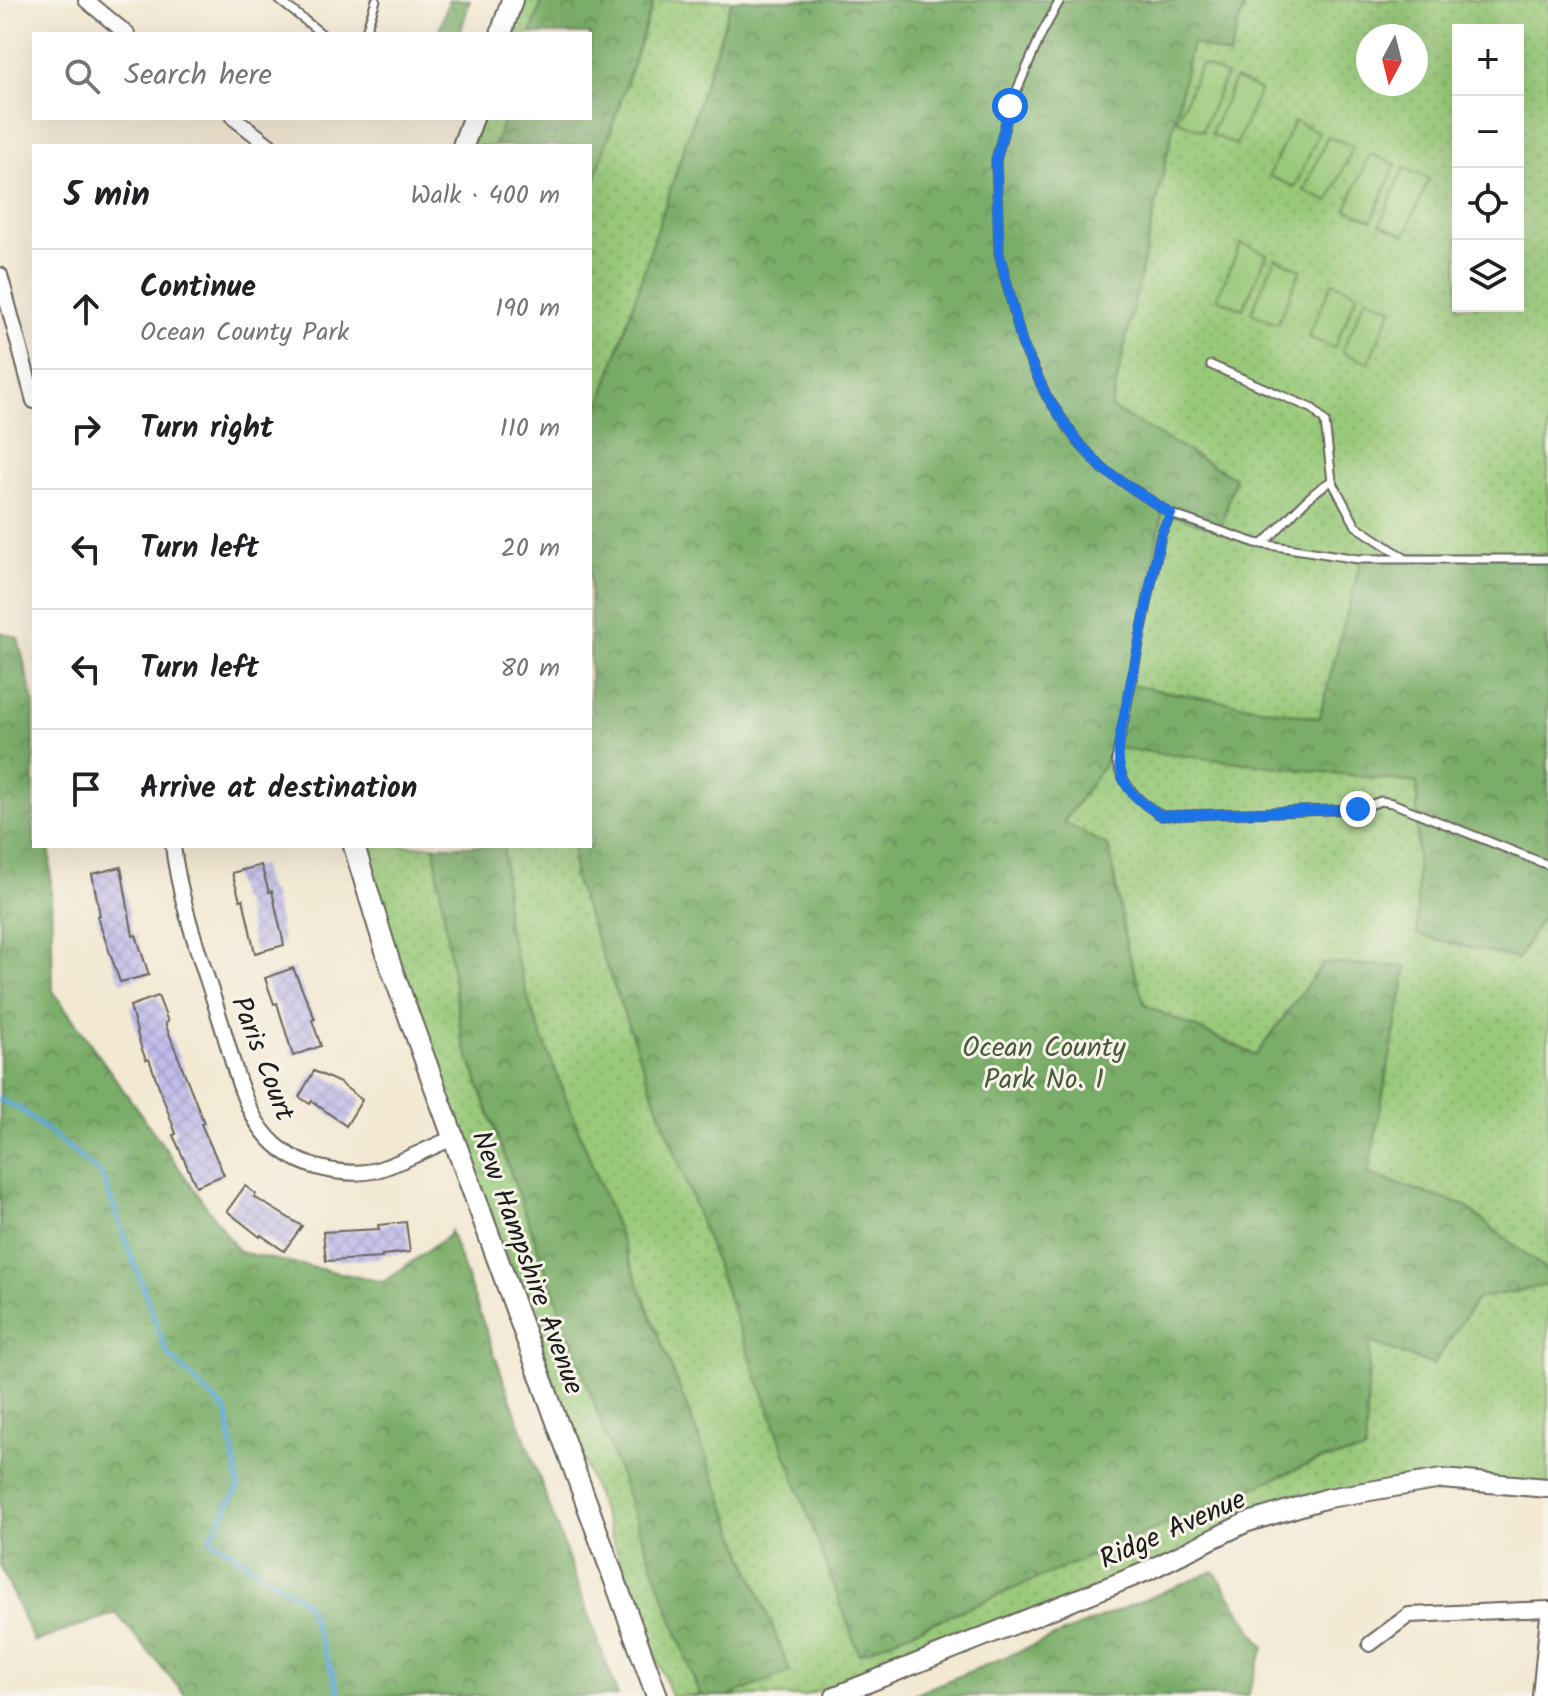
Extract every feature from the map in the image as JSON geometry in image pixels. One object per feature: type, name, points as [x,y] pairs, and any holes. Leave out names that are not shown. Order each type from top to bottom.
[{"type":"main road","points":[[502,32],[512,0]]},
{"type":"main road","points":[[464,144],[472,120]]},
{"type":"main road","name":"New Hampshire Avenue","points":[[355,848],[390,964],[657,1696]]},
{"type":"street","points":[[86,0],[125,32]]},
{"type":"street","points":[[237,120],[267,144]]},
{"type":"street","points":[[0,275],[32,393]]},
{"type":"street","name":"Paris Court","points":[[173,848],[197,947],[247,1102],[265,1138],[283,1154],[307,1165],[351,1174],[378,1170],[453,1138]]},
{"type":"street","name":"Ridge Avenue","points":[[835,1696],[1145,1572],[1245,1523],[1328,1498],[1442,1479],[1548,1488]]},
{"type":"street","points":[[1370,1644],[1409,1615],[1548,1609]]},
{"type":"street","points":[[1540,1696],[1548,1616]]},
{"type":"lane","points":[[279,0],[319,32]]},
{"type":"lane","points":[[366,32],[376,0]]},
{"type":"lane","points":[[1060,0],[1010,106],[996,160],[999,253],[1022,343],[1046,395],[1077,441],[1103,469],[1171,514],[1262,544],[1358,559],[1548,559]]},
{"type":"lane","points":[[1211,365],[1313,409],[1325,422],[1332,481],[1356,526],[1405,559]]},
{"type":"lane","points":[[1262,544],[1307,503],[1316,488],[1332,481]]},
{"type":"lane","points":[[1171,514],[1161,534],[1116,760],[1121,777],[1138,801],[1162,816],[1358,809],[1381,801],[1548,865]]},
{"type":"green space","points":[[449,0],[470,0],[461,32],[439,32]]},
{"type":"green space","name":"Ocean County Park No. 1","points":[[512,0],[1548,0],[1548,1487],[1442,1479],[1328,1498],[1145,1572],[804,1696],[671,1696],[398,963],[366,848],[592,848],[592,144],[464,144],[472,120],[592,120],[592,32],[502,32]]},
{"type":"green space","points":[[542,0],[654,0],[592,188],[592,144],[496,144],[503,120],[592,120],[592,32],[532,32]]},
{"type":"green space","name":"Ocean County Park No. 1","points":[[732,0],[1246,0],[1229,56],[1192,43],[1111,408],[1235,478],[1220,531],[1163,511],[1129,685],[1319,718],[1363,553],[1548,554],[1548,906],[1518,959],[1417,935],[1417,783],[1116,748],[1064,822],[1109,847],[1127,948],[1145,1005],[1256,1055],[1323,963],[1407,967],[1368,1174],[1465,1206],[1548,1272],[1548,1285],[1477,1299],[1433,1365],[1370,1342],[1365,1452],[1316,1461],[859,1654],[574,878],[573,848],[592,848],[592,430]]},
{"type":"green space","points":[[1201,64],[1226,75],[1202,131],[1177,120]]},
{"type":"green space","points":[[1235,79],[1260,90],[1236,145],[1211,134]]},
{"type":"green space","points":[[1294,121],[1319,132],[1295,187],[1269,176]]},
{"type":"green space","points":[[1328,136],[1353,147],[1329,202],[1304,191]]},
{"type":"green space","points":[[1370,154],[1396,164],[1372,220],[1346,209]]},
{"type":"green space","points":[[1404,168],[1429,179],[1405,235],[1380,224]]},
{"type":"green space","points":[[1241,243],[1267,254],[1243,309],[1217,298]]},
{"type":"green space","points":[[1275,258],[1301,269],[1277,324],[1251,313]]},
{"type":"green space","points":[[1332,282],[1358,293],[1334,348],[1308,337]]},
{"type":"green space","points":[[1366,297],[1392,308],[1368,363],[1342,352]]},
{"type":"green space","points":[[0,632],[18,638],[32,696],[32,848],[50,848],[53,991],[239,1252],[383,1282],[448,1236],[450,1231],[618,1696],[186,1696],[116,1613],[34,1642],[0,1565]]},
{"type":"green space","points":[[434,848],[504,848],[506,922],[531,1008],[790,1672],[729,1696],[700,1696],[462,1039]]},
{"type":"green space","points":[[1214,1571],[1264,1648],[1247,1696],[910,1696]]},
{"type":"building","points":[[261,865],[269,892],[272,891],[284,945],[255,953],[243,899],[240,900],[232,873]]},
{"type":"building","points":[[121,867],[133,936],[136,935],[149,975],[120,982],[97,916],[100,915],[92,874]]},
{"type":"building","points":[[293,968],[315,1019],[312,1020],[321,1046],[293,1056],[277,1003],[274,1004],[265,978]]},
{"type":"building","points":[[158,996],[168,1022],[165,1023],[204,1123],[201,1124],[224,1175],[196,1186],[173,1135],[176,1134],[149,1059],[146,1060],[141,1047],[130,1006]]},
{"type":"building","points":[[314,1071],[340,1083],[362,1100],[346,1126],[312,1101],[310,1104],[299,1097]]},
{"type":"building","points":[[245,1186],[256,1194],[254,1197],[302,1226],[284,1251],[227,1211]]},
{"type":"building","points":[[406,1222],[410,1252],[382,1255],[382,1258],[326,1261],[323,1232],[379,1229],[378,1225]]},
{"type":"waterway","points":[[0,1100],[19,1108],[102,1175],[167,1353],[227,1412],[239,1487],[210,1538],[306,1603],[341,1696]]},
{"type":"route","points":[[1010,106],[996,160],[999,253],[1022,343],[1046,395],[1077,441],[1103,469],[1171,514],[1161,534],[1140,651],[1120,736],[1116,760],[1121,777],[1138,801],[1162,816],[1358,809]]}]
